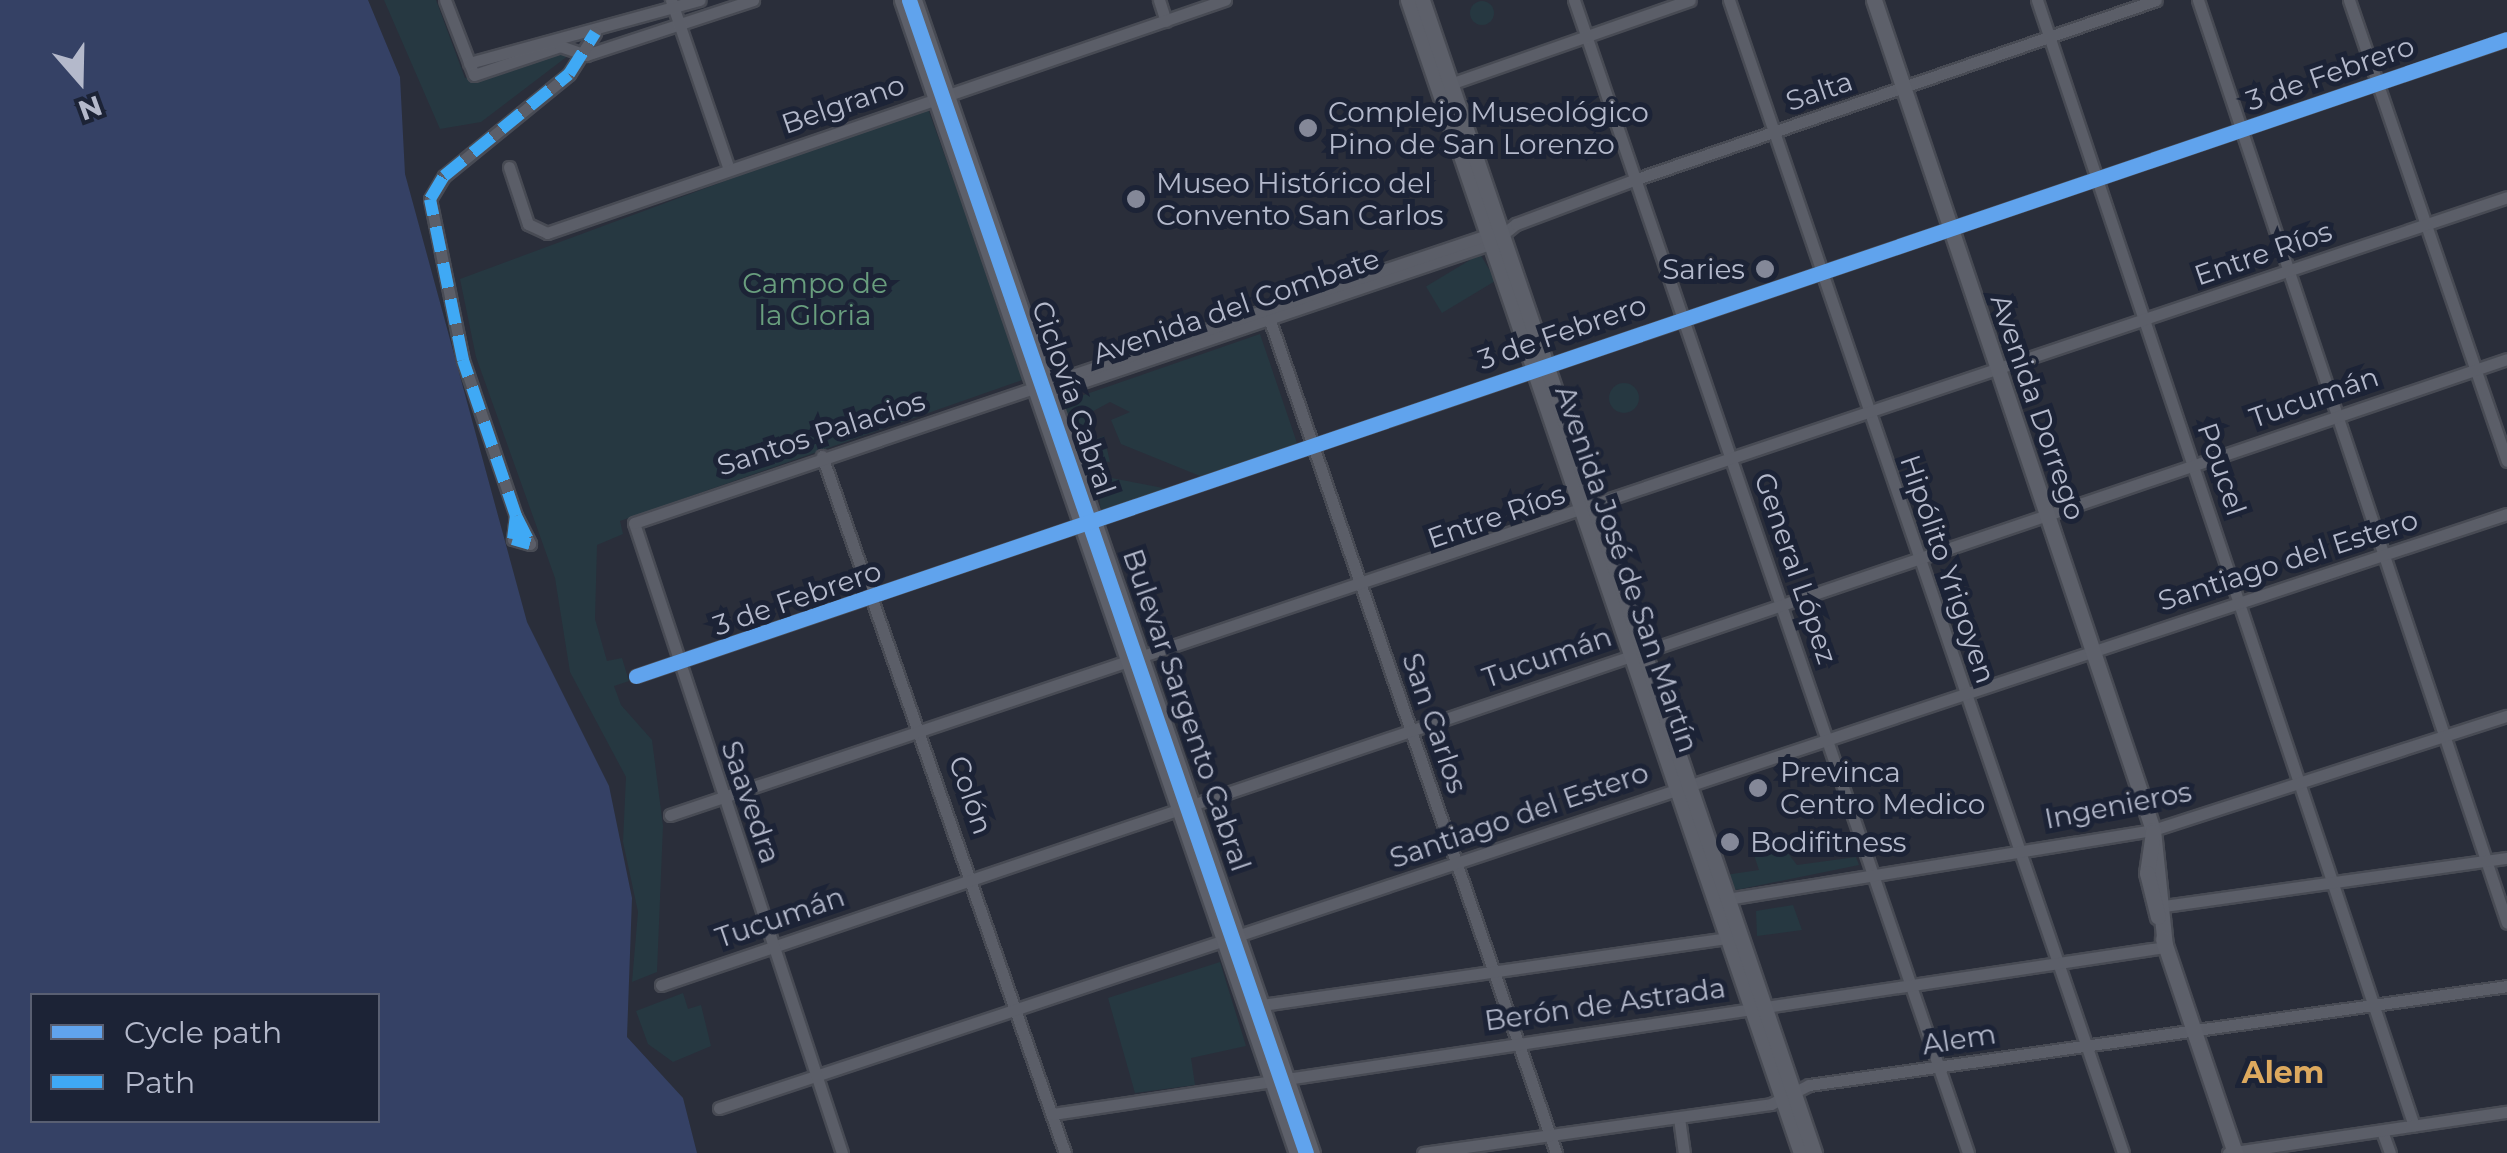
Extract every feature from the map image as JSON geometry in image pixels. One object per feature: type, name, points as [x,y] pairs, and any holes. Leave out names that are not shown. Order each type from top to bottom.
[{"type":"main road","name":"Bulevar Sargento Cabral","points":[[902,0],[942,96]]},
{"type":"main road","name":"Bulevar Sargento Cabral","points":[[914,0],[942,96],[1041,391],[1279,1078],[1312,1153]]},
{"type":"main road","name":"Avenida José de San Martín","points":[[1408,0],[1495,236],[1682,787],[1728,938],[1814,1153]]},
{"type":"main road","name":"Avenida José de San Martín","points":[[1422,0],[1495,236]]},
{"type":"main road","name":"Avenida Dorrego","points":[[1874,0],[2153,830],[2164,906],[2165,947]]},
{"type":"main road","name":"Avenida José de San Martín","points":[[1682,787],[1728,899],[1757,1007]]},
{"type":"main road","name":"Avenida Dorrego","points":[[2153,830],[2150,888],[2165,947],[2233,1153]]},
{"type":"main road","name":"Bulevar Sargento Cabral","points":[[1232,939],[1262,1005],[1297,1153]]},
{"type":"main road","name":"Avenida José de San Martín","points":[[1788,1095],[1801,1153]]},
{"type":"street","points":[[445,0],[471,69]]},
{"type":"street","points":[[471,69],[595,33],[672,4],[700,0]]},
{"type":"street","points":[[516,516],[463,360],[430,199],[586,55],[753,0]]},
{"type":"street","points":[[1158,0],[1166,22]]},
{"type":"street","name":"Belgrano","points":[[509,167],[535,234],[1225,0]]},
{"type":"street","name":"General López","points":[[1574,0],[1686,316],[1968,1153]]},
{"type":"street","points":[[1450,84],[1690,0]]},
{"type":"street","name":"Hipólito Yrigoyen","points":[[1730,0],[1867,414],[1920,557],[2016,850],[2123,1153]]},
{"type":"street","name":"Poucel","points":[[2038,0],[2414,1126]]},
{"type":"street","name":"Salta","points":[[1495,236],[1638,178],[2156,0]]},
{"type":"street","points":[[2198,0],[2507,924]]},
{"type":"street","points":[[2349,0],[2507,461]]},
{"type":"street","points":[[672,4],[729,169]]},
{"type":"street","points":[[586,55],[595,33]]},
{"type":"street","name":"3 de Febrero","points":[[636,676],[1314,449],[1539,366],[2507,39]]},
{"type":"street","points":[[471,69],[560,46],[586,55]]},
{"type":"street","name":"Entre Ríos","points":[[670,815],[1362,588],[2507,197]]},
{"type":"street","name":"Avenida del Combate","points":[[1041,391],[1495,236]]},
{"type":"street","name":"San Carlos","points":[[1268,315],[1556,1153]]},
{"type":"street","name":"Tucumán","points":[[661,985],[774,944],[1187,811],[1636,652],[2507,359]]},
{"type":"street","name":"Santos Palacios","points":[[634,523],[822,456],[1041,391]]},
{"type":"street","name":"Colón","points":[[822,456],[924,732],[1065,1153]]},
{"type":"street","name":"Santiago del Estero","points":[[719,1108],[2507,514]]},
{"type":"street","name":"Saavedra","points":[[634,523],[842,1153]]},
{"type":"street","name":"Ingenieros","points":[[1728,899],[1873,871],[2153,830],[2507,716]]},
{"type":"street","points":[[2150,888],[2164,906],[2507,858]]},
{"type":"street","points":[[1262,1005],[1728,938]]},
{"type":"street","name":"Berón de Astrada","points":[[1052,1114],[1518,1041],[2165,947]]},
{"type":"street","name":"Alem","points":[[1423,1153],[1679,1118],[1788,1095],[2086,1044],[2507,986]]},
{"type":"street","points":[[2233,1153],[2507,1112]]},
{"type":"street","points":[[1679,1118],[1684,1153]]},
{"type":"street","points":[[2382,1131],[2390,1153]]},
{"type":"green space","points":[[384,0],[436,0],[465,78],[560,46],[573,52],[481,122],[440,129]]},
{"type":"green space","points":[[1482,1],[1491,4],[1491,22],[1482,25],[1473,22],[1470,13],[1473,4]]},
{"type":"green space","name":"Campo de la Gloria","points":[[927,106],[1025,379],[620,521],[623,534],[597,545],[595,619],[607,661],[622,658],[629,681],[614,686],[621,705],[652,740],[663,826],[657,972],[632,982],[638,912],[623,842],[626,777],[570,672],[555,578],[476,357],[460,279]]},
{"type":"green space","points":[[1480,254],[1496,281],[1442,313],[1426,286]]},
{"type":"green space","points":[[1260,334],[1298,446],[1205,478],[1121,444],[1111,420],[1130,412],[1110,402],[1084,416],[1091,441],[1104,436],[1110,462],[1082,459],[1065,410],[1075,398]]},
{"type":"green space","points":[[1624,383],[1635,387],[1639,398],[1635,409],[1624,413],[1613,409],[1609,398],[1613,387]]},
{"type":"green space","points":[[1096,475],[1163,488],[1166,490],[1101,511]]},
{"type":"green space","points":[[1778,840],[1797,865],[1856,857],[1859,865],[1736,890],[1725,875],[1759,870],[1752,849]]},
{"type":"green space","points":[[1793,905],[1802,930],[1757,936],[1756,911]]},
{"type":"green space","points":[[1220,962],[1246,1046],[1191,1058],[1195,1085],[1135,1093],[1108,998]]},
{"type":"green space","points":[[683,993],[688,1009],[701,1005],[711,1046],[673,1062],[648,1044],[636,1011]]},
{"type":"water","points":[[0,0],[368,0],[400,77],[405,174],[527,622],[609,786],[632,898],[627,1037],[683,1098],[697,1153],[0,1153]]},
{"type":"marked path","points":[[516,516],[530,544],[513,539],[516,516],[463,360],[430,199],[444,176],[569,74],[595,33]]},
{"type":"cycle path","name":"Ciclovía Cabral","points":[[909,0],[1306,1153]]},
{"type":"cycle path","name":"Ciclovía Cabral","points":[[636,676],[2507,39]]},
{"type":"place","name":"Complejo Museológico Pino de San Lorenzo","points":[[1308,128]]},
{"type":"place","name":"Museo Histórico del Convento San Carlos","points":[[1136,199]]},
{"type":"place","name":"Saries","points":[[1765,269]]},
{"type":"place","name":"Previnca Centro Medico","points":[[1758,788]]},
{"type":"place","name":"Bodifitness","points":[[1730,842]]},
{"type":"district","name":"Alem","points":[[2283,1073]]}]
